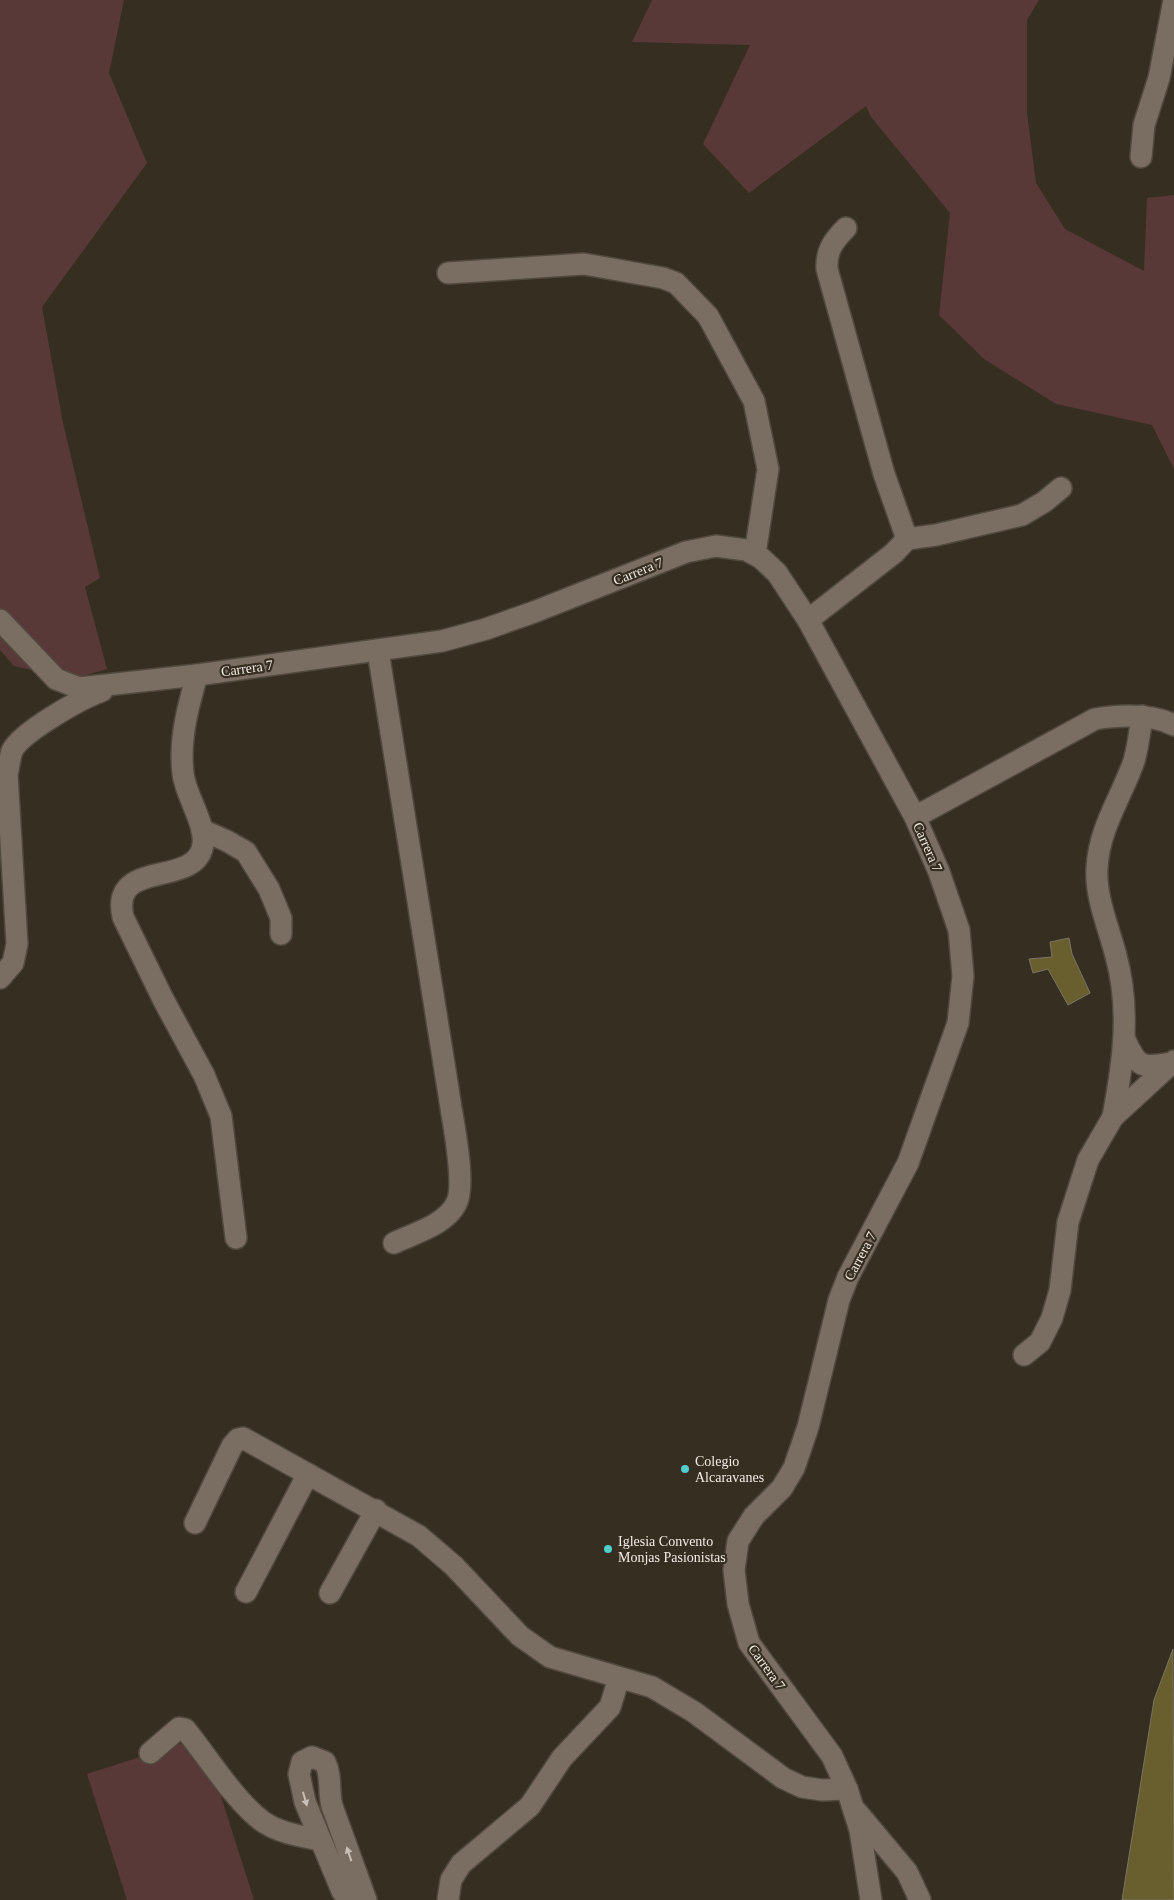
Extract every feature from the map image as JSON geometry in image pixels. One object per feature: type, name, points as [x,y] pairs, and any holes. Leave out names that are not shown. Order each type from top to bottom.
[{"type":"street","points":[[1141,157],[1144,125],[1159,78],[1174,0]]},
{"type":"street","points":[[846,228],[834,239],[827,255],[827,269],[884,474],[907,539]]},
{"type":"street","points":[[448,273],[584,264],[663,278],[676,284],[708,316],[754,401],[768,469],[755,554]]},
{"type":"street","points":[[808,620],[894,553],[907,539],[936,535],[1022,516],[1061,488]]},
{"type":"street","name":"Carrera 7","points":[[0,620],[56,679],[79,688],[119,686],[442,641],[486,629],[686,552],[725,546],[746,550],[755,554],[777,573],[808,620],[914,817],[939,872],[959,930],[963,976],[958,1023],[908,1163],[848,1277],[839,1300],[808,1427],[794,1468],[782,1488],[754,1516],[738,1541],[734,1570],[738,1604],[748,1643],[832,1756],[850,1798],[860,1830],[871,1900]]},
{"type":"street","points":[[378,651],[418,913],[457,1146],[460,1190],[457,1203],[444,1219],[394,1243]]},
{"type":"street","points":[[197,675],[184,724],[183,774],[204,837],[202,851],[195,863],[177,870],[139,879],[130,885],[121,906],[123,917],[163,999],[204,1075],[221,1116],[236,1238]]},
{"type":"street","points":[[0,978],[13,963],[17,944],[7,774],[12,751],[26,735],[82,698],[119,686]]},
{"type":"street","points":[[914,817],[1095,718],[1120,715],[1142,716],[1174,725]]},
{"type":"street","points":[[1113,1117],[1125,1040],[1126,1011],[1121,978],[1107,928],[1096,870],[1099,846],[1105,825],[1134,760],[1142,716]]},
{"type":"street","points":[[202,830],[246,852],[272,897],[281,918],[280,934]]},
{"type":"street","points":[[1125,1040],[1135,1061],[1147,1067],[1173,1062]]},
{"type":"street","points":[[1024,1355],[1040,1342],[1052,1318],[1060,1290],[1068,1222],[1077,1189],[1088,1160],[1113,1117],[1173,1062]]},
{"type":"street","points":[[194,1523],[232,1446],[238,1438],[242,1438],[376,1510],[419,1536],[454,1566],[520,1636],[550,1657],[652,1687],[694,1712],[783,1778],[802,1787],[822,1790],[850,1798],[907,1872],[920,1900]]},
{"type":"street","points":[[246,1592],[308,1474]]},
{"type":"street","points":[[330,1593],[376,1510]]},
{"type":"street","points":[[448,1900],[451,1880],[461,1864],[530,1806],[562,1758],[610,1707],[619,1678]]},
{"type":"street","points":[[150,1753],[174,1731],[179,1728],[185,1729],[247,1808],[263,1822],[289,1834],[320,1840]]},
{"type":"street","points":[[350,1900],[342,1891],[306,1802],[299,1774],[302,1762],[312,1758],[325,1762],[330,1772],[329,1794],[332,1806],[366,1900]]},
{"type":"shaded area","points":[[0,0],[124,0],[109,73],[147,163],[42,307],[63,423],[100,578],[85,587],[107,669],[72,679],[14,666],[0,650]]},
{"type":"shaded area","points":[[652,0],[1039,0],[1027,20],[1027,113],[1036,183],[1065,229],[1144,271],[1147,198],[1174,195],[1174,469],[1152,425],[1056,404],[984,359],[939,315],[950,213],[871,117],[866,106],[749,193],[703,144],[750,45],[632,42]]},
{"type":"shaded area","points":[[202,1737],[254,1900],[127,1900],[87,1774]]},
{"type":"building","points":[[1069,938],[1072,954],[1090,993],[1068,1005],[1048,969],[1033,973],[1029,959],[1052,957],[1050,942]]},
{"type":"building","points":[[1173,1649],[1174,1900],[1122,1900],[1154,1700]]},
{"type":"place","name":"Colegio Alcaravanes","points":[[685,1469]]},
{"type":"place","name":"Iglesia Convento Monjas Pasionistas","points":[[608,1549]]}]
